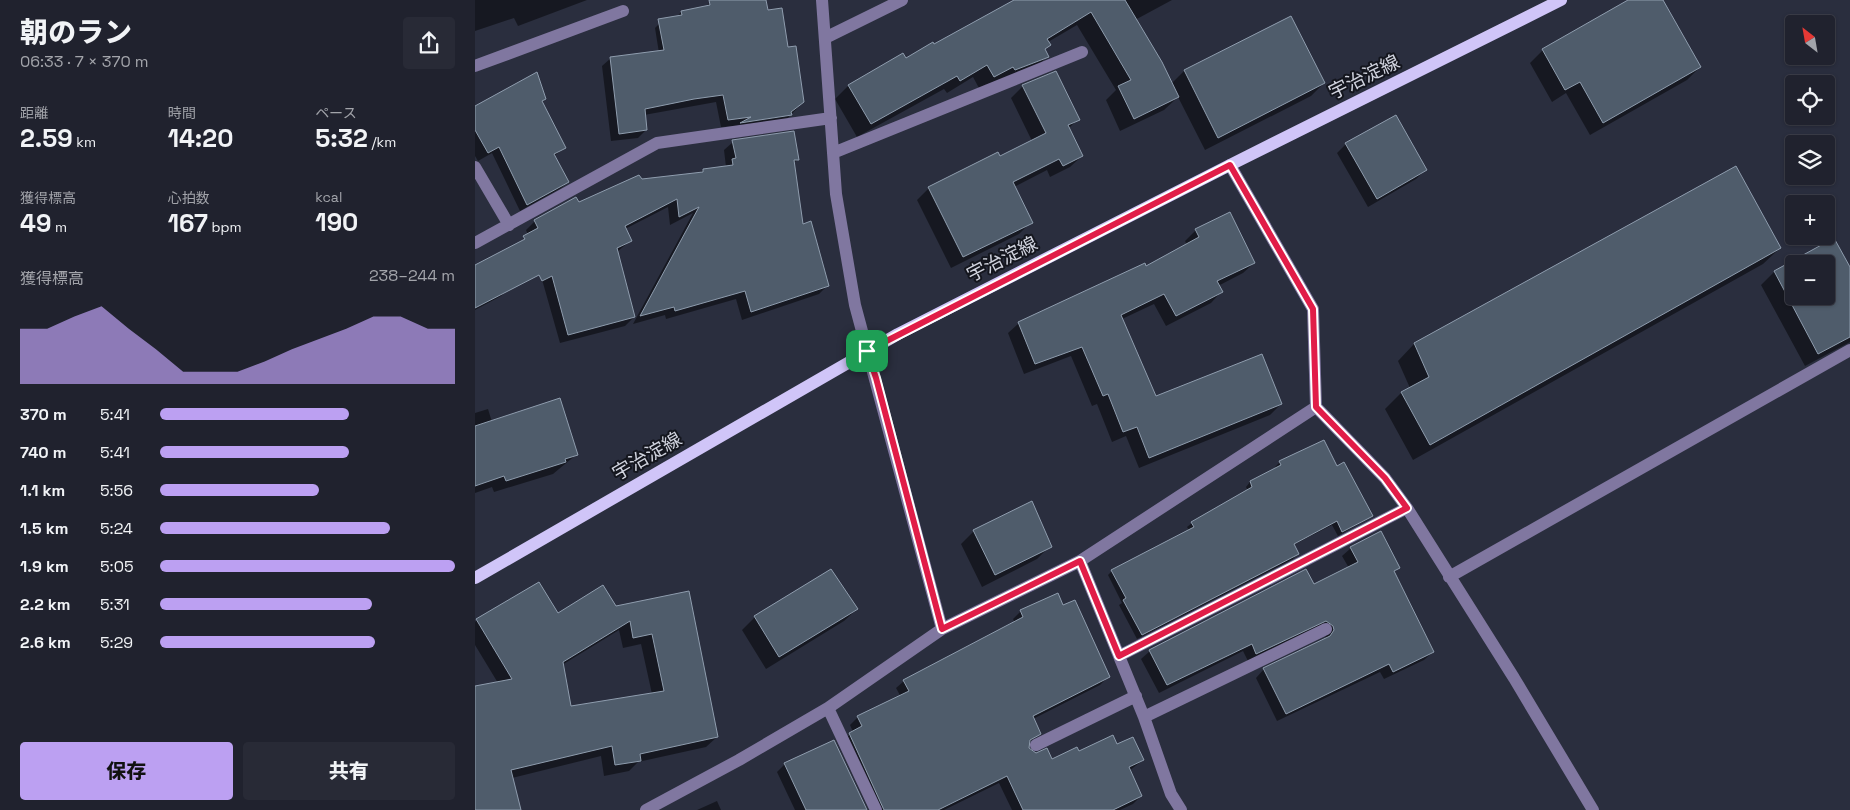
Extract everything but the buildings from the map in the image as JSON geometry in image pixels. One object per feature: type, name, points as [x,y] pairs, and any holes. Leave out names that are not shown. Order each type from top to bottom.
[{"type":"main road","name":"宇治淀線","points":[[475,578],[867,351],[1230,165],[1561,0]]},
{"type":"street","points":[[822,0],[836,194],[855,305],[942,629]]},
{"type":"street","points":[[825,38],[902,0]]},
{"type":"street","points":[[475,66],[623,11]]},
{"type":"street","points":[[833,153],[1082,52]]},
{"type":"street","points":[[475,243],[657,144],[831,118]]},
{"type":"street","points":[[1230,165],[1313,309],[1316,407],[1385,478],[1407,508],[1514,678],[1593,810]]},
{"type":"street","points":[[475,166],[509,226]]},
{"type":"street","points":[[1449,577],[1850,350]]},
{"type":"street","points":[[646,810],[739,760],[828,708],[942,629],[1080,561],[1316,407]]},
{"type":"street","points":[[1119,656],[1407,508]]},
{"type":"street","points":[[1080,561],[1144,717],[1171,794],[1181,810]]},
{"type":"street","points":[[1144,717],[1326,629]]},
{"type":"street","points":[[1036,745],[1135,696]]},
{"type":"street","points":[[828,708],[876,810]]},
{"type":"route","points":[[1230,165],[1313,309],[1316,407],[1385,478],[1407,508],[1119,656],[1080,561],[942,629],[876,378],[867,351],[1230,165]]}]
